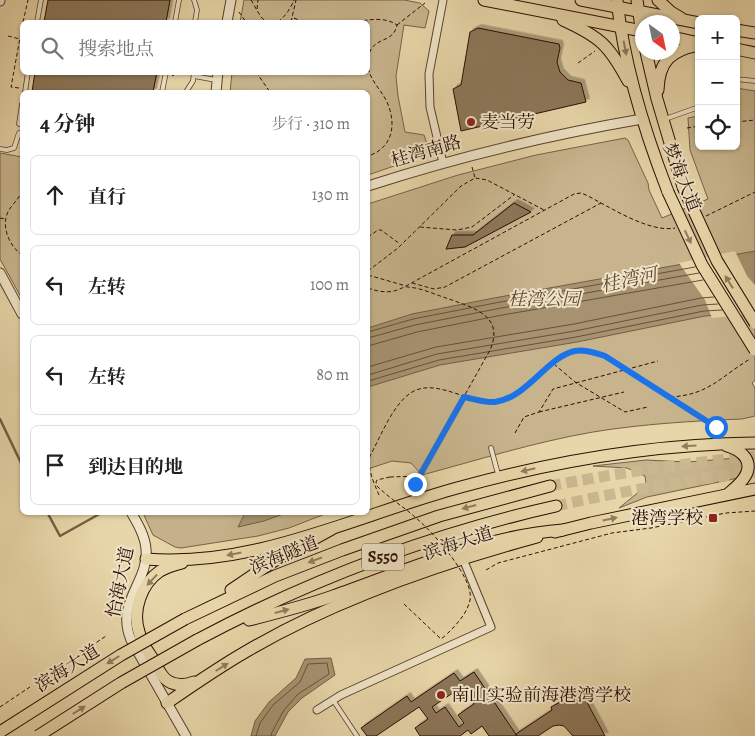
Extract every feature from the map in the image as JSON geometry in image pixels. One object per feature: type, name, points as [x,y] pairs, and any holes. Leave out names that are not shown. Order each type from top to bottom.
[{"type":"main road","points":[[484,0],[635,30]]},
{"type":"main road","points":[[581,0],[638,6],[695,22]]},
{"type":"main road","points":[[658,0],[679,17],[695,22]]},
{"type":"main road","name":"梦海大道","points":[[617,3],[635,96],[668,192],[702,266],[755,350]]},
{"type":"main road","points":[[548,14],[589,32],[603,43],[617,61],[635,96]]},
{"type":"main road","points":[[740,31],[755,33]]},
{"type":"main road","points":[[680,39],[695,43]]},
{"type":"main road","points":[[662,115],[658,94],[660,70],[666,60],[682,50],[695,45]]},
{"type":"main road","points":[[740,50],[755,53]]},
{"type":"main road","name":"梦海大道","points":[[648,60],[683,187],[717,261],[755,323]]},
{"type":"main road","points":[[736,443],[749,440],[755,436]]},
{"type":"main road","points":[[146,559],[195,559],[229,555],[261,548],[332,529],[408,502],[499,476],[599,456],[648,449],[755,443]]},
{"type":"main road","points":[[716,444],[740,450],[745,454],[748,463],[749,468],[745,478],[728,494]]},
{"type":"main road","name":"滨海隧道","points":[[206,608],[275,576],[351,547],[439,516],[550,486]]},
{"type":"main road","name":"滨海大道","points":[[167,703],[247,651],[332,609],[389,585],[463,559],[563,530],[755,488]]},
{"type":"main road","name":"S550","points":[[38,736],[121,683],[197,640],[313,585],[422,543],[515,515],[556,506]]},
{"type":"main road","points":[[206,608],[274,561],[332,529]]},
{"type":"main road","points":[[218,629],[317,602],[422,564],[489,544],[531,533],[563,530]]},
{"type":"main road","points":[[195,559],[162,570],[154,577],[146,586],[139,601],[136,623],[145,647],[162,675],[168,681],[182,685],[205,677]]},
{"type":"main road","name":"滨海大道","points":[[0,732],[121,655],[206,608]]},
{"type":"street","points":[[227,20],[231,0]]},
{"type":"street","points":[[442,163],[430,107],[429,74],[443,0]]},
{"type":"street","points":[[216,90],[218,76]]},
{"type":"street","name":"桂湾南路","points":[[370,185],[442,163],[536,140],[642,120]]},
{"type":"street","points":[[0,273],[20,310]]},
{"type":"street","name":"怡海大道","points":[[133,515],[145,542],[146,559],[128,606],[126,624],[131,640],[186,736]]},
{"type":"street","points":[[317,710],[342,695],[491,627],[463,559]]},
{"type":"lane","points":[[37,20],[41,0]]},
{"type":"lane","points":[[175,20],[179,0]]},
{"type":"lane","points":[[194,0],[197,10],[195,20]]},
{"type":"lane","points":[[25,90],[28,75]]},
{"type":"lane","points":[[162,90],[165,75]]},
{"type":"lane","points":[[187,90],[193,81],[194,75]]},
{"type":"lane","points":[[740,79],[755,81]]},
{"type":"lane","points":[[662,115],[695,108]]},
{"type":"lane","points":[[0,148],[7,150],[14,148],[19,133]]},
{"type":"lane","points":[[491,448],[499,476]]},
{"type":"lane","points":[[333,700],[357,736]]},
{"type":"path","points":[[23,20],[28,0]]},
{"type":"path","points":[[251,0],[263,20]]},
{"type":"path","points":[[257,9],[258,0]]},
{"type":"path","points":[[295,0],[293,18],[298,20]]},
{"type":"path","points":[[279,20],[287,14],[295,0]]},
{"type":"path","points":[[370,52],[375,43],[391,36],[397,25],[425,3]]},
{"type":"path","points":[[239,12],[245,20]]},
{"type":"path","points":[[370,20],[386,20],[397,25]]},
{"type":"path","points":[[8,36],[20,39],[11,87],[22,90]]},
{"type":"path","points":[[578,63],[595,52]]},
{"type":"path","points":[[370,71],[385,97],[392,122],[390,138],[380,150],[370,155]]},
{"type":"path","points":[[258,75],[269,90]]},
{"type":"path","points":[[740,122],[755,120]]},
{"type":"path","points":[[687,128],[695,127]]},
{"type":"path","points":[[472,167],[475,178]]},
{"type":"path","points":[[370,269],[401,245],[461,186],[475,178],[487,180],[545,210]]},
{"type":"path","points":[[704,218],[755,192]]},
{"type":"path","points":[[370,288],[389,292],[406,286],[574,194],[581,193],[602,202],[648,226],[666,230],[676,228]]},
{"type":"path","points":[[420,226],[457,230],[472,227],[515,194]]},
{"type":"path","points":[[20,195],[5,219],[10,241],[20,254]]},
{"type":"path","points":[[412,283],[434,289],[445,287],[602,202]]},
{"type":"path","points":[[0,218],[5,219]]},
{"type":"path","points":[[370,236],[380,230],[401,245]]},
{"type":"path","points":[[370,276],[475,308],[491,323],[494,332],[492,343],[473,382],[415,484]]},
{"type":"path","points":[[370,456],[400,402],[410,394],[424,388],[493,402],[504,400],[522,390],[554,363],[575,350],[605,356],[716,427]]},
{"type":"path","points":[[669,398],[702,391],[755,356]]},
{"type":"path","points":[[539,412],[553,389],[658,361]]},
{"type":"path","points":[[554,363],[575,382],[625,412],[648,407]]},
{"type":"path","points":[[515,432],[524,417],[624,392]]},
{"type":"path","points":[[370,467],[372,478],[379,491],[407,510],[428,529],[449,553],[470,590],[470,601],[466,611],[441,639],[404,604]]},
{"type":"path","points":[[379,495],[376,484],[377,480],[390,477],[420,476]]},
{"type":"path","points":[[486,570],[498,564],[612,533],[651,528],[726,513],[755,510]]},
{"type":"path","points":[[74,657],[106,636]]},
{"type":"path","points":[[0,707],[30,687]]},
{"type":"green space","points":[[244,0],[404,0],[420,3],[429,11],[425,28],[404,25],[396,76],[405,132],[424,135],[429,150],[426,155],[370,174],[370,90],[230,90],[232,75],[370,75],[370,20],[240,20]]},
{"type":"green space","name":"桂湾公园","points":[[740,89],[755,91],[755,380],[752,383],[755,388],[755,416],[742,419],[667,423],[593,432],[528,446],[422,475],[411,463],[392,461],[370,468],[370,203],[458,175],[536,155],[625,138],[628,140],[648,183],[649,190],[662,218],[708,199],[690,150],[688,118],[695,117],[695,150],[740,150]]},
{"type":"green space","points":[[0,153],[20,157],[20,295],[0,259]]},
{"type":"green space","points":[[737,458],[747,463],[738,478],[647,497],[619,508],[640,491],[646,483],[645,476],[627,468],[593,466],[646,460],[687,462]]},
{"type":"green space","points":[[144,515],[322,515],[289,528],[258,536],[181,548],[175,547],[153,535]]},
{"type":"water","name":"桂湾河","points":[[755,251],[755,312],[705,316],[577,342],[440,365],[370,386],[370,327],[412,314]]},
{"type":"water","points":[[244,515],[280,515],[264,521],[238,527]]},
{"type":"water","points":[[331,658],[335,675],[302,698],[288,712],[275,736],[251,736],[255,721],[269,702],[296,678],[305,659]]},
{"type":"pier","points":[[735,251],[747,276],[755,285],[755,314],[712,318],[705,300],[679,263]]},
{"type":"building","points":[[48,0],[170,0],[166,20],[44,20]]},
{"type":"building","points":[[478,28],[559,44],[557,62],[560,72],[568,80],[581,83],[586,102],[461,131],[453,89],[461,85],[470,32]]},
{"type":"building","points":[[35,75],[156,75],[153,90],[32,90]]},
{"type":"building","points":[[514,203],[531,212],[465,247],[446,249],[452,235],[473,235]]},
{"type":"building","points":[[474,672],[517,736],[489,736],[482,726],[471,734],[468,730],[460,736],[420,736],[415,728],[428,719],[419,707],[376,736],[367,736],[361,728],[407,696],[411,702],[454,673],[460,681]],"holes":[[[463,686],[474,704],[458,715],[464,723],[459,727],[445,707],[436,713],[432,707]]]},
{"type":"building","points":[[581,691],[605,736],[573,736],[564,726],[559,725],[553,726],[538,736],[517,736],[516,734],[552,710],[551,707]]},
{"type":"waterway","points":[[0,419],[20,461]]},
{"type":"waterway","points":[[49,515],[60,536],[98,515]]},
{"type":"tunnel","points":[[550,486],[652,469],[755,456]]},
{"type":"tunnel","points":[[556,506],[655,486],[755,472]]},
{"type":"place","name":"麦当劳","points":[[471,122]]},
{"type":"place","name":"港湾学校","points":[[713,518]]},
{"type":"place","name":"南山实验前海港湾学校","points":[[441,695]]},
{"type":"route","points":[[415,484],[464,397],[493,402],[504,400],[522,390],[554,363],[575,350],[605,356],[716,427]]}]
